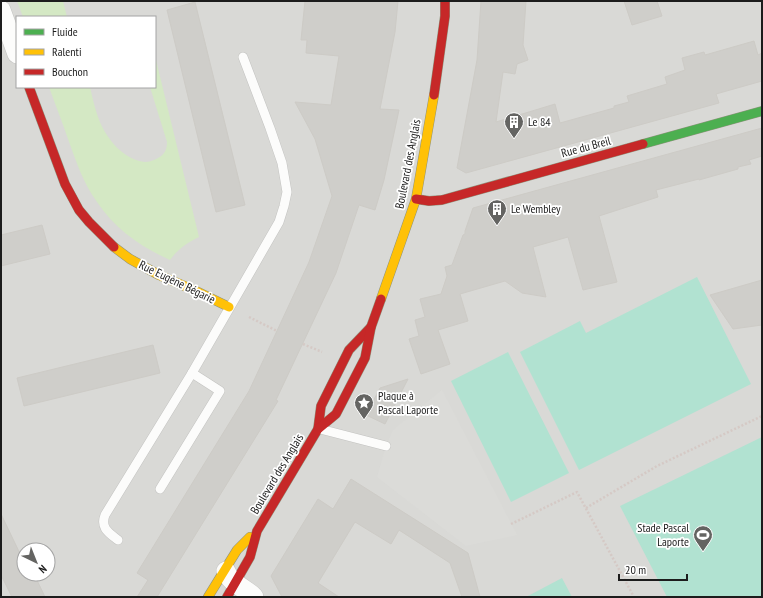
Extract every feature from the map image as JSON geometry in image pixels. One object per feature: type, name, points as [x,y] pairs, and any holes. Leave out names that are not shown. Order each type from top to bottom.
[{"type":"main road","name":"Boulevard des Anglais","points":[[229,582],[237,550],[257,531],[318,429],[336,414],[365,358],[371,327],[416,199],[435,87],[445,16],[445,1]]},
{"type":"main road","name":"Rue Eugène Bégarie","points":[[29,88],[65,184],[79,210],[89,222],[113,246],[130,259],[159,275],[229,307]]},
{"type":"main road","name":"Rue du Breil","points":[[416,199],[429,201],[442,200],[762,111]]},
{"type":"main road","name":"Boulevard des Anglais","points":[[318,429],[321,406],[349,350],[371,327]]},
{"type":"main road","name":"Boulevard des Anglais","points":[[208,597],[229,582],[250,557],[257,531]]},
{"type":"street","points":[[1,10],[16,51]]},
{"type":"street","points":[[229,582],[247,590],[254,597]]},
{"type":"lane","points":[[118,540],[106,529],[103,520],[105,515],[192,373],[279,222],[284,206],[287,192],[282,163],[243,57]]},
{"type":"lane","points":[[160,489],[220,391],[192,373]]},
{"type":"lane","points":[[318,429],[386,446]]},
{"type":"path","name":"Rue Eugène Bégarie","points":[[229,307],[277,332]]},
{"type":"path","points":[[586,508],[658,466],[762,416]]},
{"type":"path","points":[[511,524],[577,492],[634,597]]},
{"type":"shaded area","points":[[1,1],[762,1],[762,597],[1,597]]},
{"type":"shaded area","points":[[442,390],[517,535],[466,546],[377,477],[386,446],[393,430]]},
{"type":"green space","points":[[17,1],[63,1],[67,16],[23,16]]},
{"type":"green space","points":[[156,60],[199,237],[183,247],[170,260],[139,243],[120,229],[104,212],[92,195],[80,172],[49,88],[90,88],[95,107],[103,128],[112,142],[129,157],[142,162],[151,161],[160,157],[164,153],[167,142],[150,88],[156,88]]},
{"type":"green space","points":[[697,277],[751,384],[579,470],[520,352],[580,321],[586,333]]},
{"type":"green space","points":[[508,352],[569,473],[511,502],[451,381]]},
{"type":"green space","name":"Stade Pascal Laporte","points":[[762,437],[762,597],[667,597],[620,506]]},
{"type":"green space","points":[[562,578],[572,597],[526,597]]},
{"type":"building","points":[[305,1],[398,1],[395,32],[380,109],[399,110],[384,180],[375,210],[359,205],[336,273],[276,400],[278,401],[157,597],[137,597],[148,580],[137,573],[249,391],[309,262],[332,196],[315,139],[295,102],[331,105],[339,56],[306,53],[307,40],[301,40]]},
{"type":"building","points":[[481,1],[526,1],[523,45],[528,60],[517,64],[515,74],[503,72],[496,122],[555,104],[560,123],[614,108],[614,106],[629,102],[627,96],[667,84],[665,77],[685,70],[682,58],[704,52],[705,55],[754,41],[758,55],[762,53],[762,81],[716,94],[719,103],[466,173],[457,168],[477,60]]},
{"type":"building","points":[[624,1],[657,1],[662,16],[632,25]]},
{"type":"building","points":[[195,2],[245,205],[216,212],[167,10]]},
{"type":"building","points":[[762,128],[762,156],[749,160],[751,164],[699,180],[656,190],[658,197],[599,216],[617,282],[583,290],[568,237],[533,247],[546,297],[522,293],[505,281],[460,294],[468,321],[438,330],[450,364],[421,374],[409,339],[419,336],[415,320],[425,317],[420,299],[441,294],[447,276],[445,267],[452,265],[463,235],[465,234],[473,208]]},
{"type":"building","points":[[42,225],[50,254],[1,266],[1,235]]},
{"type":"building","points":[[762,280],[762,325],[733,329],[710,295]]},
{"type":"building","points":[[153,345],[160,373],[24,406],[17,378]]},
{"type":"building","points":[[408,379],[385,424],[366,415],[380,388]]},
{"type":"building","points":[[351,479],[468,553],[480,597],[462,597],[450,563],[399,530],[391,544],[355,522],[318,583],[339,597],[282,597],[271,576],[318,499],[333,509]]},
{"type":"building","points":[[1,514],[16,545],[16,582],[38,582],[45,597],[12,597],[1,575]]},
{"type":"traffic: fast","points":[[643,144],[762,111]]},
{"type":"traffic: slow","points":[[381,299],[416,199],[434,95]]},
{"type":"traffic: slow","points":[[114,247],[130,259],[159,275],[229,307]]},
{"type":"traffic: slow","points":[[208,597],[237,550],[250,537]]},
{"type":"traffic: jam","points":[[434,95],[445,16],[445,1]]},
{"type":"traffic: jam","points":[[29,88],[65,184],[79,210],[114,247]]},
{"type":"traffic: jam","points":[[416,199],[429,201],[442,200],[643,144]]},
{"type":"traffic: jam","points":[[227,597],[250,557],[257,531],[318,429],[336,414],[365,358],[371,327],[381,299]]},
{"type":"traffic: jam","points":[[318,429],[321,406],[349,350],[371,327]]},
{"type":"place","name":"Le 84","points":[[514,139]]},
{"type":"place","name":"Le Wembley","points":[[497,226]]},
{"type":"place","name":"Plaque à Pascal Laporte","points":[[364,420]]},
{"type":"place","name":"Stade Pascal Laporte","points":[[703,552]]}]
